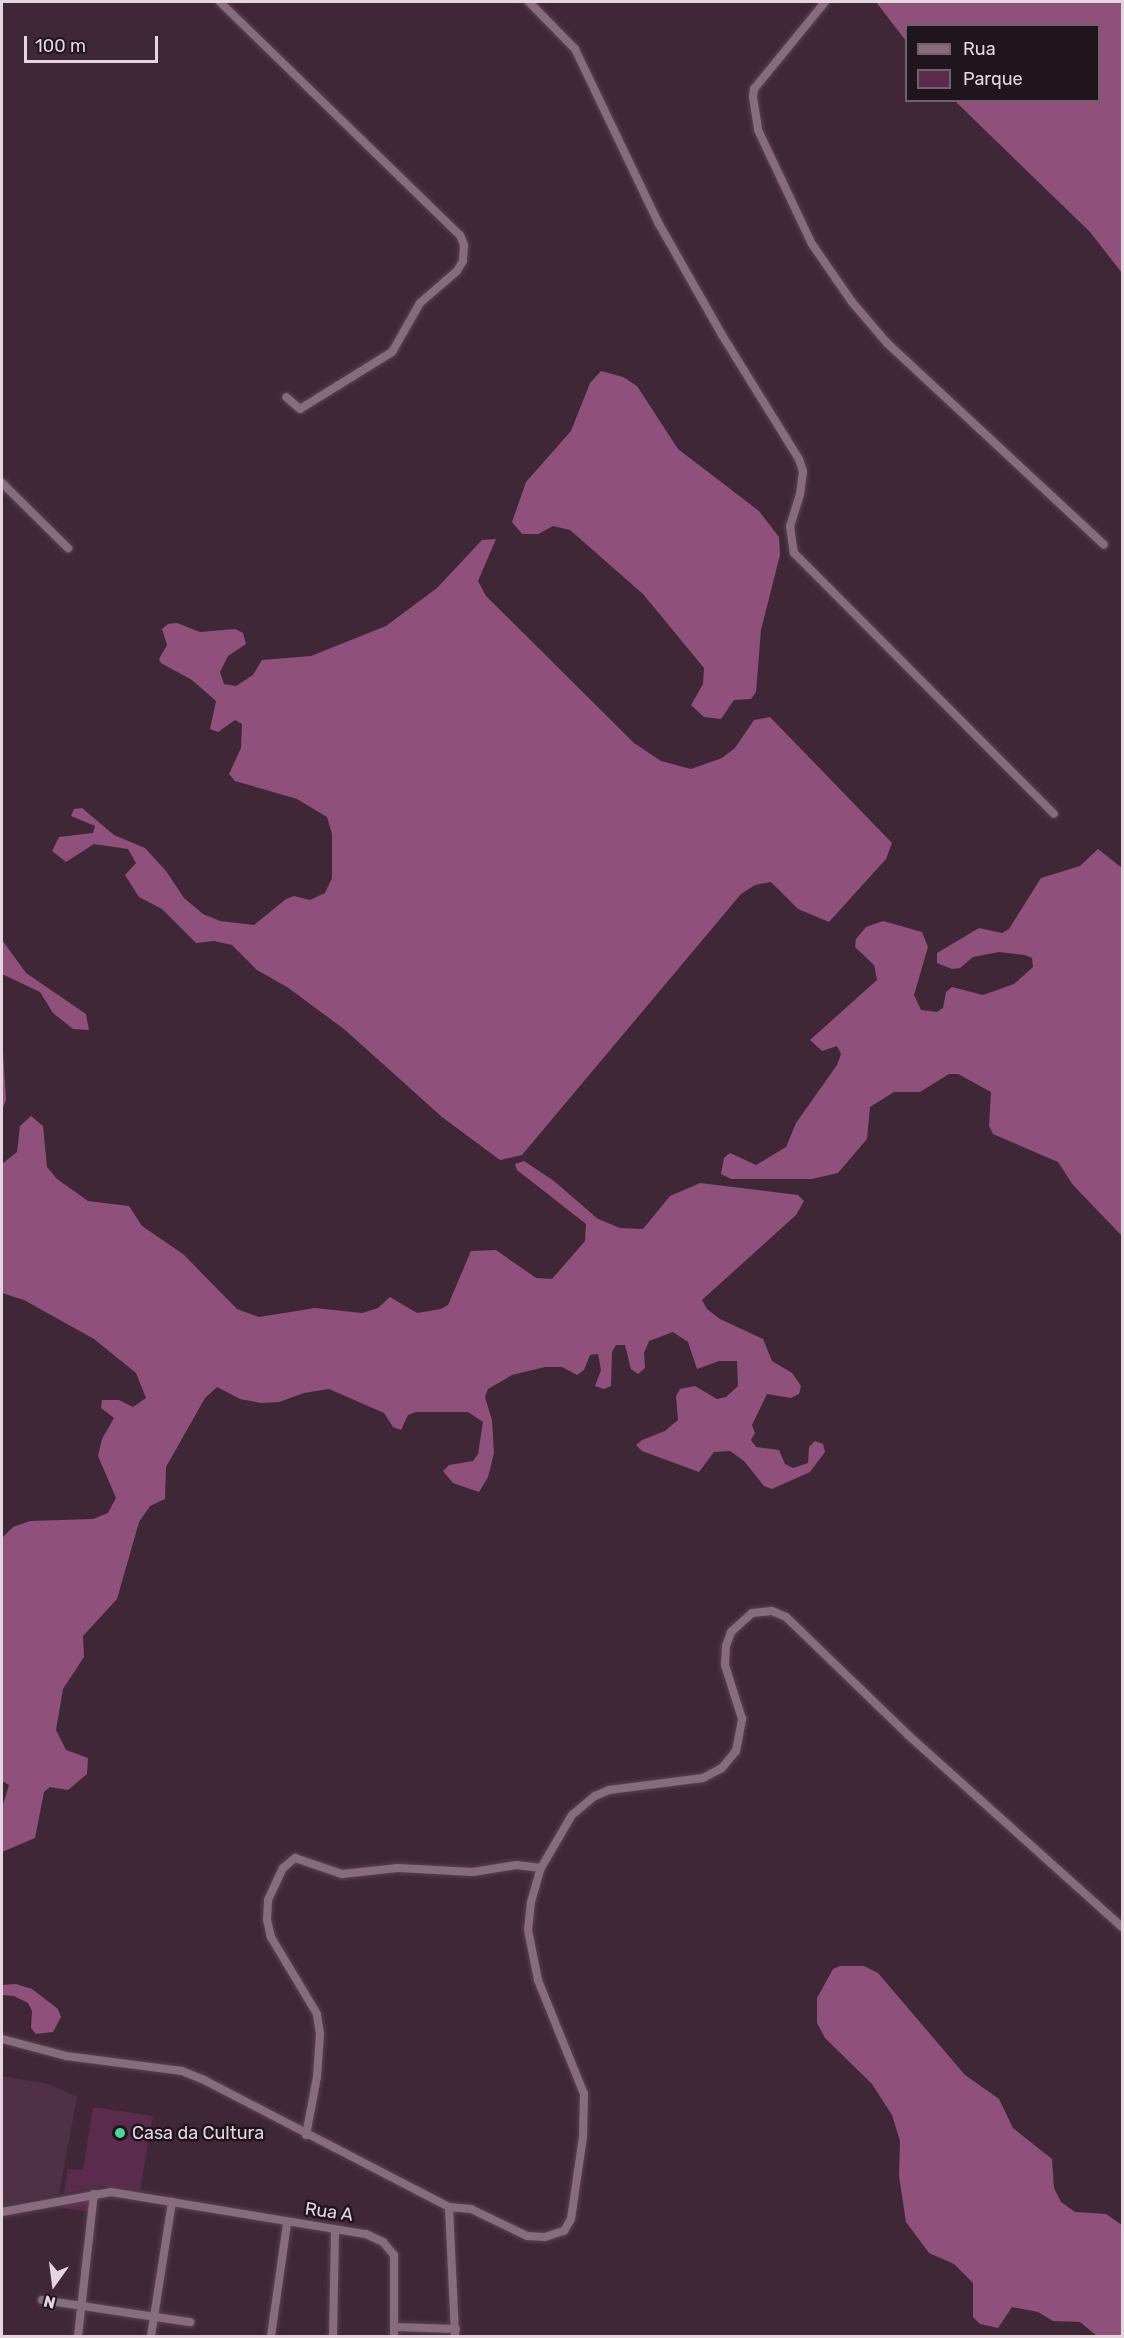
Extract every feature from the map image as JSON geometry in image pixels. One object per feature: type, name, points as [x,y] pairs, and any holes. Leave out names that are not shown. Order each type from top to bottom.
[{"type":"street","points":[[220,2],[460,235],[464,245],[463,261],[457,271],[420,303],[392,352],[300,409],[286,397]]},
{"type":"street","points":[[529,2],[575,50],[659,224],[722,335],[799,459],[802,471],[800,494],[790,526],[794,553],[1054,814]]},
{"type":"street","points":[[825,2],[754,89],[753,97],[758,130],[812,244],[852,302],[887,343],[1104,545]]},
{"type":"street","points":[[2,483],[68,548]]},
{"type":"street","points":[[2,2039],[78,2058],[182,2071],[449,2207],[471,2209],[527,2236],[545,2237],[564,2231],[571,2219],[583,2137],[584,2094],[538,1980],[528,1930],[540,1868],[572,1815],[595,1796],[609,1790],[704,1778],[722,1768],[736,1751],[742,1719],[725,1665],[726,1646],[742,1619],[758,1612],[772,1611],[786,1617],[819,1646],[908,1736],[1122,1927]]},
{"type":"street","points":[[306,2135],[317,2077],[320,2034],[317,2014],[271,1937],[267,1920],[268,1900],[283,1868],[296,1858],[342,1874],[398,1868],[473,1872],[516,1865],[540,1868]]},
{"type":"street","name":"Rua A","points":[[2,2212],[111,2192],[335,2231],[366,2234],[383,2242],[394,2255],[394,2332]]},
{"type":"street","points":[[78,2337],[94,2194]]},
{"type":"street","points":[[151,2337],[172,2202]]},
{"type":"street","points":[[394,2332],[456,2333],[449,2207]]},
{"type":"street","points":[[272,2337],[287,2223]]},
{"type":"street","points":[[333,2337],[335,2231]]},
{"type":"street","points":[[42,2300],[154,2319],[190,2322]]},
{"type":"shaded area","points":[[876,2],[1122,2],[1122,273],[1090,232],[956,102],[1100,102],[1100,24],[905,24],[905,40]]},
{"type":"shaded area","points":[[601,371],[623,377],[637,386],[678,449],[759,511],[779,537],[780,555],[761,630],[756,692],[751,699],[734,700],[721,719],[704,717],[691,705],[703,684],[704,668],[643,594],[570,530],[553,526],[538,534],[522,534],[512,522],[526,482],[571,431],[590,383]]},
{"type":"shaded area","points":[[496,539],[478,581],[486,596],[634,743],[661,761],[691,769],[722,758],[735,748],[754,720],[770,717],[892,843],[886,859],[829,922],[798,909],[771,882],[755,885],[741,894],[522,1155],[500,1160],[442,1117],[344,1029],[287,987],[257,970],[232,945],[214,941],[196,943],[162,909],[139,897],[125,875],[136,863],[128,849],[94,844],[66,862],[52,851],[59,837],[93,833],[95,826],[71,816],[74,809],[82,808],[114,835],[145,848],[166,871],[184,898],[203,914],[220,921],[254,925],[286,899],[294,896],[310,900],[325,893],[332,878],[332,834],[327,817],[297,799],[235,781],[229,774],[241,748],[242,724],[235,720],[218,732],[210,729],[216,701],[192,680],[161,663],[159,659],[167,645],[162,629],[168,624],[177,623],[200,632],[235,629],[243,633],[246,644],[228,656],[220,672],[224,684],[236,686],[253,675],[262,660],[311,656],[386,626],[437,588],[482,540]]},
{"type":"shaded area","points":[[1098,849],[1122,868],[1122,1236],[1073,1185],[1058,1162],[993,1134],[989,1126],[991,1092],[958,1074],[949,1074],[920,1092],[894,1092],[870,1107],[867,1139],[838,1173],[812,1179],[731,1179],[721,1174],[724,1158],[730,1153],[756,1165],[786,1147],[796,1123],[837,1065],[841,1054],[837,1046],[822,1051],[810,1040],[877,980],[874,965],[855,947],[856,939],[866,927],[883,921],[922,932],[928,947],[914,995],[921,1010],[937,1012],[943,1008],[946,992],[952,987],[983,995],[1014,984],[1033,967],[1032,958],[999,952],[973,957],[960,968],[952,969],[937,963],[937,953],[979,928],[1002,933],[1009,929],[1041,878],[1080,866]]},
{"type":"shaded area","points":[[2,940],[26,973],[86,1014],[89,1030],[73,1029],[53,1013],[40,992],[2,974]]},
{"type":"shaded area","points":[[2,1036],[6,1100],[2,1110]]},
{"type":"shaded area","points":[[31,1116],[43,1126],[47,1167],[57,1179],[88,1201],[129,1206],[142,1226],[183,1254],[237,1309],[259,1317],[315,1308],[362,1313],[378,1308],[390,1297],[417,1313],[441,1309],[448,1305],[471,1251],[496,1250],[536,1278],[552,1279],[585,1241],[586,1224],[517,1170],[515,1164],[524,1161],[554,1181],[598,1219],[620,1228],[643,1229],[670,1196],[700,1183],[798,1195],[804,1201],[796,1215],[702,1300],[707,1309],[720,1319],[763,1339],[772,1361],[792,1373],[801,1386],[799,1394],[791,1398],[767,1394],[752,1425],[755,1433],[751,1440],[756,1447],[779,1450],[785,1464],[793,1468],[808,1463],[809,1447],[815,1441],[823,1444],[825,1452],[810,1472],[772,1489],[764,1486],[744,1461],[730,1451],[714,1452],[699,1472],[642,1451],[636,1445],[642,1440],[665,1431],[678,1420],[676,1396],[680,1389],[695,1386],[717,1399],[726,1397],[738,1386],[737,1361],[719,1361],[697,1369],[688,1342],[673,1332],[649,1341],[644,1353],[645,1368],[638,1374],[631,1369],[625,1345],[616,1345],[612,1352],[611,1386],[604,1389],[595,1386],[601,1370],[598,1354],[590,1355],[584,1370],[577,1375],[562,1367],[545,1367],[512,1375],[488,1389],[485,1397],[492,1420],[494,1453],[488,1477],[479,1492],[453,1483],[443,1471],[449,1465],[473,1461],[478,1454],[483,1422],[468,1412],[416,1412],[408,1415],[401,1430],[393,1427],[384,1413],[329,1389],[304,1393],[279,1402],[261,1403],[240,1399],[217,1387],[205,1398],[166,1467],[165,1499],[150,1506],[139,1522],[117,1599],[83,1636],[84,1657],[63,1689],[56,1730],[66,1750],[88,1758],[87,1774],[68,1790],[50,1787],[44,1792],[35,1838],[2,1852],[2,1808],[9,1785],[2,1781],[2,1538],[13,1527],[30,1521],[93,1519],[108,1513],[116,1498],[98,1456],[102,1439],[114,1418],[101,1408],[102,1400],[119,1400],[133,1407],[146,1398],[136,1373],[94,1339],[24,1300],[2,1293],[2,1164],[17,1152],[20,1126]]},
{"type":"shaded area","points":[[840,1966],[864,1966],[878,1973],[965,2075],[999,2099],[1013,2128],[1052,2159],[1054,2188],[1061,2202],[1075,2212],[1106,2214],[1122,2225],[1122,2336],[1097,2336],[1080,2322],[1053,2321],[1038,2312],[1012,2307],[998,2328],[980,2324],[973,2317],[973,2283],[954,2264],[929,2253],[906,2222],[899,2176],[900,2141],[892,2115],[872,2084],[825,2038],[817,2023],[817,1998],[833,1969]]},
{"type":"shaded area","points":[[16,1984],[32,1989],[58,2009],[61,2017],[53,2032],[36,2034],[31,2028],[32,2011],[28,2003],[14,1996],[2,1995],[2,1985]]},
{"type":"shaded area","points":[[2,2076],[48,2084],[77,2097],[59,2194],[2,2206]]},
{"type":"green space","points":[[93,2107],[153,2116],[140,2190],[102,2186],[64,2193],[68,2169],[83,2170]]},
{"type":"green space","points":[[91,2197],[89,2212],[57,2207]]},
{"type":"place","name":"Casa da Cultura","points":[[120,2133]]}]
